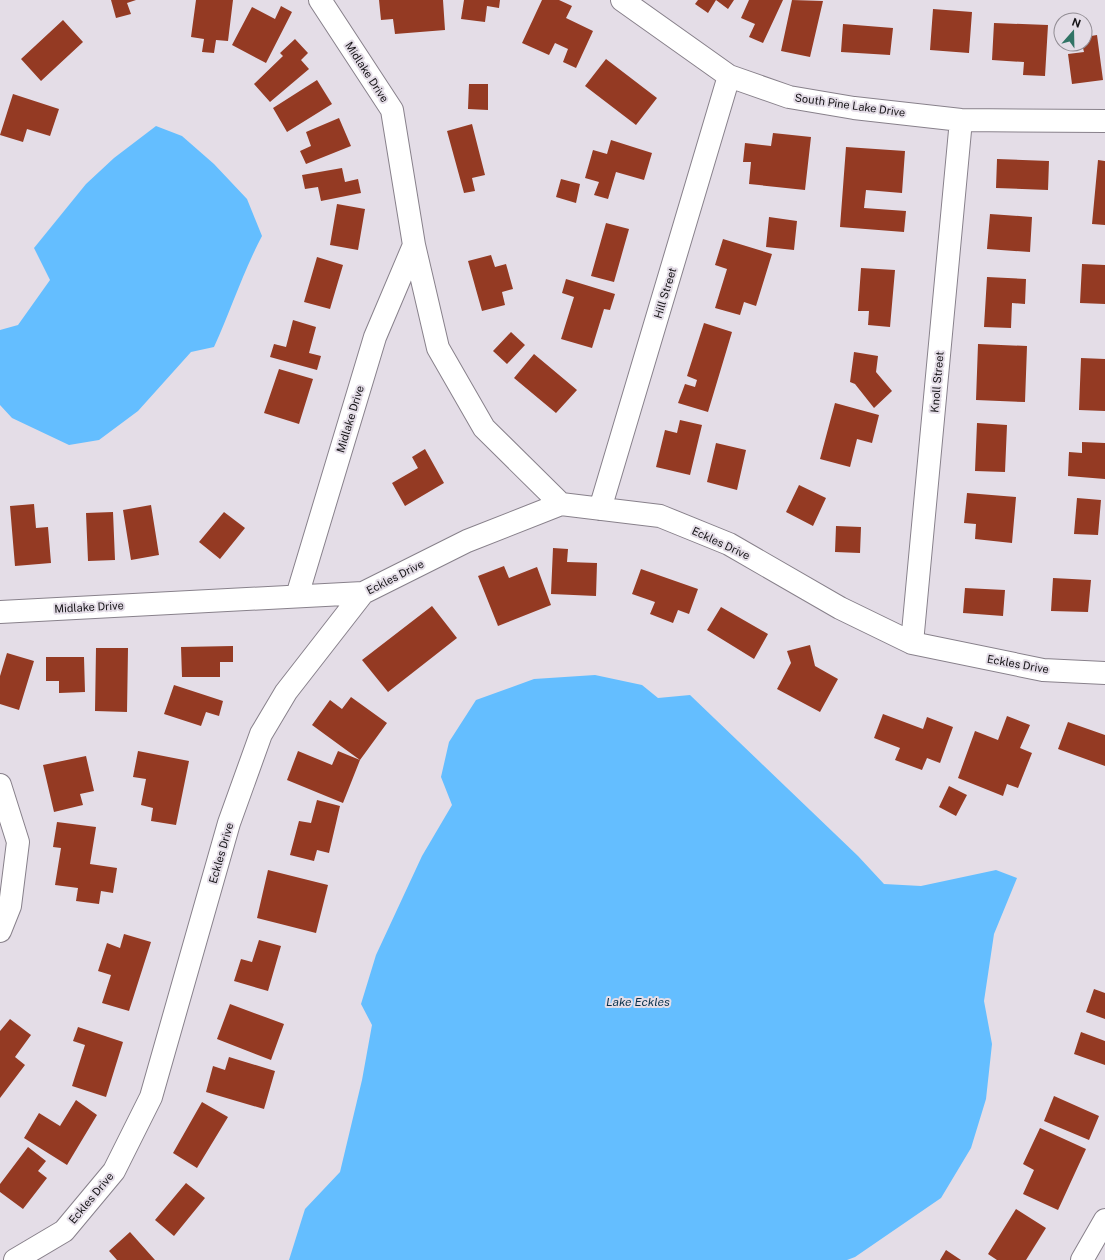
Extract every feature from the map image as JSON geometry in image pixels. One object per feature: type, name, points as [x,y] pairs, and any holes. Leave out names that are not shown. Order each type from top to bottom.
[{"type":"street","name":"Midlake Drive","points":[[320,0],[392,110],[414,245],[438,348],[484,428],[561,504]]},
{"type":"street","name":"South Pine Lake Drive","points":[[622,0],[729,76],[789,96],[854,108],[962,120],[1105,121]]},
{"type":"street","name":"Hill Street","points":[[600,509],[729,76]]},
{"type":"street","name":"Knoll Street","points":[[912,644],[962,120]]},
{"type":"street","name":"Midlake Drive","points":[[297,596],[375,337],[414,245]]},
{"type":"street","name":"Eckles Drive","points":[[15,1260],[64,1231],[114,1171],[151,1097],[229,823],[260,734],[286,692],[364,593],[467,542],[561,504],[660,516],[729,544],[840,608],[912,644],[1044,670],[1105,673]]},
{"type":"street","name":"Midlake Drive","points":[[0,612],[364,593]]},
{"type":"street","points":[[0,785],[18,842],[10,906],[0,931]]},
{"type":"street","points":[[1082,1260],[1105,1220]]},
{"type":"water","points":[[156,126],[182,136],[214,164],[247,199],[262,236],[249,263],[214,347],[191,352],[138,411],[99,440],[69,445],[12,418],[0,405],[0,330],[18,325],[50,280],[34,248],[86,184],[114,158]]},
{"type":"water","name":"Lake Eckles","points":[[595,675],[642,685],[658,698],[690,695],[858,856],[884,884],[921,886],[996,870],[1017,878],[994,934],[984,1001],[992,1044],[986,1099],[971,1148],[941,1198],[855,1257],[847,1260],[289,1260],[305,1209],[340,1172],[362,1080],[372,1025],[361,1004],[376,955],[422,856],[452,805],[441,777],[449,742],[476,700],[534,679]]},
{"type":"building","points":[[111,0],[136,0],[127,3],[131,14],[116,18]]},
{"type":"building","points":[[196,0],[233,0],[228,41],[216,40],[214,53],[202,52],[204,39],[191,37]]},
{"type":"building","points":[[379,0],[443,0],[445,30],[395,34],[393,19],[381,20]]},
{"type":"building","points":[[464,0],[500,0],[499,8],[487,6],[485,22],[461,19]]},
{"type":"building","points":[[542,0],[559,0],[572,6],[566,18],[593,31],[576,68],[563,62],[568,49],[555,43],[549,55],[522,43]]},
{"type":"building","points":[[698,0],[716,0],[708,13],[695,4]]},
{"type":"building","points":[[716,0],[734,0],[728,9]]},
{"type":"building","points":[[749,0],[783,0],[763,43],[749,37],[755,24],[741,18]]},
{"type":"building","points":[[792,0],[823,1],[810,57],[781,51]]},
{"type":"building","points":[[281,6],[292,12],[266,63],[232,45],[252,7],[275,19]]},
{"type":"building","points":[[933,9],[972,12],[969,53],[930,50]]},
{"type":"building","points":[[63,20],[83,42],[41,81],[21,59]]},
{"type":"building","points":[[994,23],[1048,25],[1045,76],[1023,75],[1024,62],[992,60]]},
{"type":"building","points":[[843,24],[893,28],[890,55],[841,52]]},
{"type":"building","points":[[1097,35],[1103,80],[1072,84],[1068,54],[1093,52],[1093,36]]},
{"type":"building","points":[[295,39],[308,53],[301,60],[309,69],[270,102],[254,84],[283,56],[280,53]]},
{"type":"building","points":[[606,59],[657,98],[636,125],[585,86]]},
{"type":"building","points":[[317,80],[332,104],[287,132],[273,108]]},
{"type":"building","points":[[469,84],[488,84],[488,110],[468,109]]},
{"type":"building","points":[[13,94],[59,109],[50,136],[27,129],[23,142],[0,135]]},
{"type":"building","points":[[339,118],[351,146],[306,164],[300,151],[311,146],[306,132]]},
{"type":"building","points":[[472,124],[485,175],[472,178],[475,191],[464,193],[447,131]]},
{"type":"building","points":[[773,133],[811,137],[805,190],[749,184],[751,162],[743,162],[745,143],[771,146]]},
{"type":"building","points":[[611,140],[652,153],[644,180],[616,172],[608,199],[594,195],[599,182],[585,178],[593,150],[607,154]]},
{"type":"building","points":[[846,147],[905,151],[902,193],[866,190],[864,208],[906,211],[904,232],[840,227]]},
{"type":"building","points":[[997,159],[1049,161],[1048,190],[996,188]]},
{"type":"building","points":[[1098,160],[1105,161],[1105,225],[1092,224]]},
{"type":"building","points":[[342,168],[345,182],[358,179],[361,193],[321,201],[318,187],[305,189],[302,175]]},
{"type":"building","points":[[561,179],[580,184],[576,203],[556,197]]},
{"type":"building","points":[[337,204],[365,209],[358,250],[330,245]]},
{"type":"building","points":[[990,214],[1032,217],[1030,252],[987,249]]},
{"type":"building","points":[[769,217],[797,221],[794,250],[766,247]]},
{"type":"building","points":[[606,223],[629,229],[614,282],[591,276]]},
{"type":"building","points":[[723,239],[772,254],[756,306],[744,302],[740,315],[715,308],[727,269],[715,265]]},
{"type":"building","points":[[491,255],[495,267],[506,264],[513,289],[502,292],[505,305],[482,311],[468,261]]},
{"type":"building","points":[[317,257],[343,265],[330,309],[304,302]]},
{"type":"building","points":[[1082,264],[1105,265],[1105,304],[1080,303]]},
{"type":"building","points":[[861,268],[895,270],[890,327],[868,325],[869,311],[858,311]]},
{"type":"building","points":[[987,277],[1026,279],[1025,304],[1012,303],[1011,328],[984,327]]},
{"type":"building","points":[[566,279],[615,294],[610,310],[604,309],[592,348],[561,339],[574,297],[562,293]]},
{"type":"building","points":[[293,320],[316,327],[309,353],[321,356],[317,370],[270,357],[274,344],[286,347]]},
{"type":"building","points":[[704,323],[732,332],[708,412],[678,403],[685,384],[695,387],[697,380],[687,376]]},
{"type":"building","points":[[511,332],[525,345],[507,364],[493,351]]},
{"type":"building","points":[[978,344],[1027,346],[1025,402],[976,400]]},
{"type":"building","points":[[854,352],[878,356],[876,372],[892,391],[874,408],[855,384],[850,382]]},
{"type":"building","points":[[534,354],[577,390],[556,413],[514,378]]},
{"type":"building","points":[[1081,358],[1105,359],[1105,411],[1079,410]]},
{"type":"building","points":[[279,369],[313,379],[299,424],[264,413]]},
{"type":"building","points":[[835,403],[879,415],[872,443],[857,439],[850,467],[820,459]]},
{"type":"building","points":[[680,420],[702,425],[690,475],[656,467],[665,430],[677,433]]},
{"type":"building","points":[[977,423],[1007,425],[1005,472],[975,471]]},
{"type":"building","points":[[1082,442],[1105,443],[1105,479],[1068,476],[1069,452],[1082,453]]},
{"type":"building","points":[[716,443],[746,450],[737,490],[707,482]]},
{"type":"building","points":[[425,449],[444,483],[405,506],[392,483],[418,468],[412,457]]},
{"type":"building","points":[[799,485],[826,498],[813,526],[786,512]]},
{"type":"building","points":[[967,493],[1016,497],[1012,543],[975,539],[976,524],[964,523]]},
{"type":"building","points":[[1077,498],[1101,500],[1098,535],[1074,534]]},
{"type":"building","points":[[34,504],[36,528],[48,527],[51,563],[15,566],[10,506]]},
{"type":"building","points":[[151,505],[159,555],[131,560],[123,510]]},
{"type":"building","points":[[113,512],[115,560],[88,561],[86,513]]},
{"type":"building","points":[[224,512],[245,528],[220,559],[199,542]]},
{"type":"building","points":[[836,526],[861,527],[860,553],[835,552]]},
{"type":"building","points":[[553,548],[568,549],[567,562],[597,563],[596,596],[551,594]]},
{"type":"building","points":[[504,566],[509,578],[537,567],[551,605],[498,626],[478,576]]},
{"type":"building","points":[[641,569],[698,589],[689,614],[678,610],[673,623],[650,614],[655,602],[632,594]]},
{"type":"building","points":[[1053,578],[1091,580],[1088,612],[1051,611]]},
{"type":"building","points":[[965,588],[1005,590],[1003,616],[963,613]]},
{"type":"building","points":[[432,606],[457,638],[388,692],[362,660]]},
{"type":"building","points":[[721,607],[768,634],[754,659],[707,630]]},
{"type":"building","points":[[810,645],[815,666],[838,679],[820,712],[777,689],[791,663],[787,651]]},
{"type":"building","points":[[233,646],[233,662],[220,662],[220,677],[182,677],[181,647]]},
{"type":"building","points":[[96,648],[128,648],[127,712],[95,711]]},
{"type":"building","points":[[7,653],[34,661],[19,710],[0,704],[0,676]]},
{"type":"building","points":[[46,657],[84,657],[85,692],[59,693],[59,681],[46,681]]},
{"type":"building","points":[[174,685],[223,701],[219,716],[206,712],[201,726],[164,714]]},
{"type":"building","points":[[351,697],[387,723],[360,760],[312,725],[330,700],[342,709]]},
{"type":"building","points":[[883,714],[923,729],[927,717],[953,727],[940,763],[927,758],[922,770],[895,760],[900,748],[874,738]]},
{"type":"building","points":[[1007,716],[1030,725],[1020,748],[1032,753],[1018,788],[1007,784],[1003,796],[958,778],[975,731],[998,740]]},
{"type":"building","points":[[1068,722],[1105,735],[1105,766],[1058,749]]},
{"type":"building","points":[[138,751],[189,761],[176,825],[151,821],[153,808],[141,805],[146,779],[133,777]]},
{"type":"building","points":[[298,751],[332,765],[338,751],[360,760],[343,803],[287,780]]},
{"type":"building","points":[[86,756],[94,791],[80,794],[83,805],[54,812],[43,765]]},
{"type":"building","points":[[949,786],[967,795],[956,816],[939,807]]},
{"type":"building","points":[[317,800],[340,806],[329,853],[317,850],[314,861],[290,855],[299,821],[311,823]]},
{"type":"building","points":[[57,822],[96,827],[90,864],[117,868],[113,893],[101,891],[99,904],[76,901],[78,888],[55,885],[61,848],[53,847]]},
{"type":"building","points":[[268,870],[328,885],[316,933],[257,918]]},
{"type":"building","points":[[124,934],[151,942],[129,1011],[102,1003],[111,975],[98,971],[107,943],[120,948]]},
{"type":"building","points":[[259,940],[281,946],[268,991],[234,981],[241,959],[252,962]]},
{"type":"building","points":[[1094,989],[1105,993],[1105,1019],[1086,1012]]},
{"type":"building","points":[[230,1004],[284,1024],[271,1060],[217,1039]]},
{"type":"building","points":[[10,1019],[31,1035],[15,1057],[25,1065],[0,1098],[0,1031]]},
{"type":"building","points":[[78,1027],[123,1042],[106,1097],[72,1086],[85,1045],[73,1041]]},
{"type":"building","points":[[1081,1032],[1105,1041],[1105,1065],[1074,1054]]},
{"type":"building","points":[[229,1057],[275,1071],[264,1109],[206,1092],[213,1066],[225,1070]]},
{"type":"building","points":[[1054,1096],[1099,1116],[1089,1140],[1044,1121]]},
{"type":"building","points":[[76,1100],[97,1115],[67,1165],[24,1138],[39,1113],[60,1126]]},
{"type":"building","points":[[202,1102],[228,1117],[197,1168],[173,1153]]},
{"type":"building","points":[[1040,1128],[1086,1149],[1058,1210],[1023,1194],[1034,1170],[1023,1164]]},
{"type":"building","points":[[28,1147],[46,1161],[38,1171],[47,1178],[23,1209],[0,1192],[0,1184]]},
{"type":"building","points":[[186,1183],[205,1198],[174,1236],[155,1220]]},
{"type":"building","points":[[1016,1209],[1046,1228],[1026,1260],[997,1260],[988,1254]]},
{"type":"building","points":[[130,1232],[155,1260],[117,1260],[109,1251]]},
{"type":"building","points":[[946,1250],[961,1260],[940,1260]]}]
